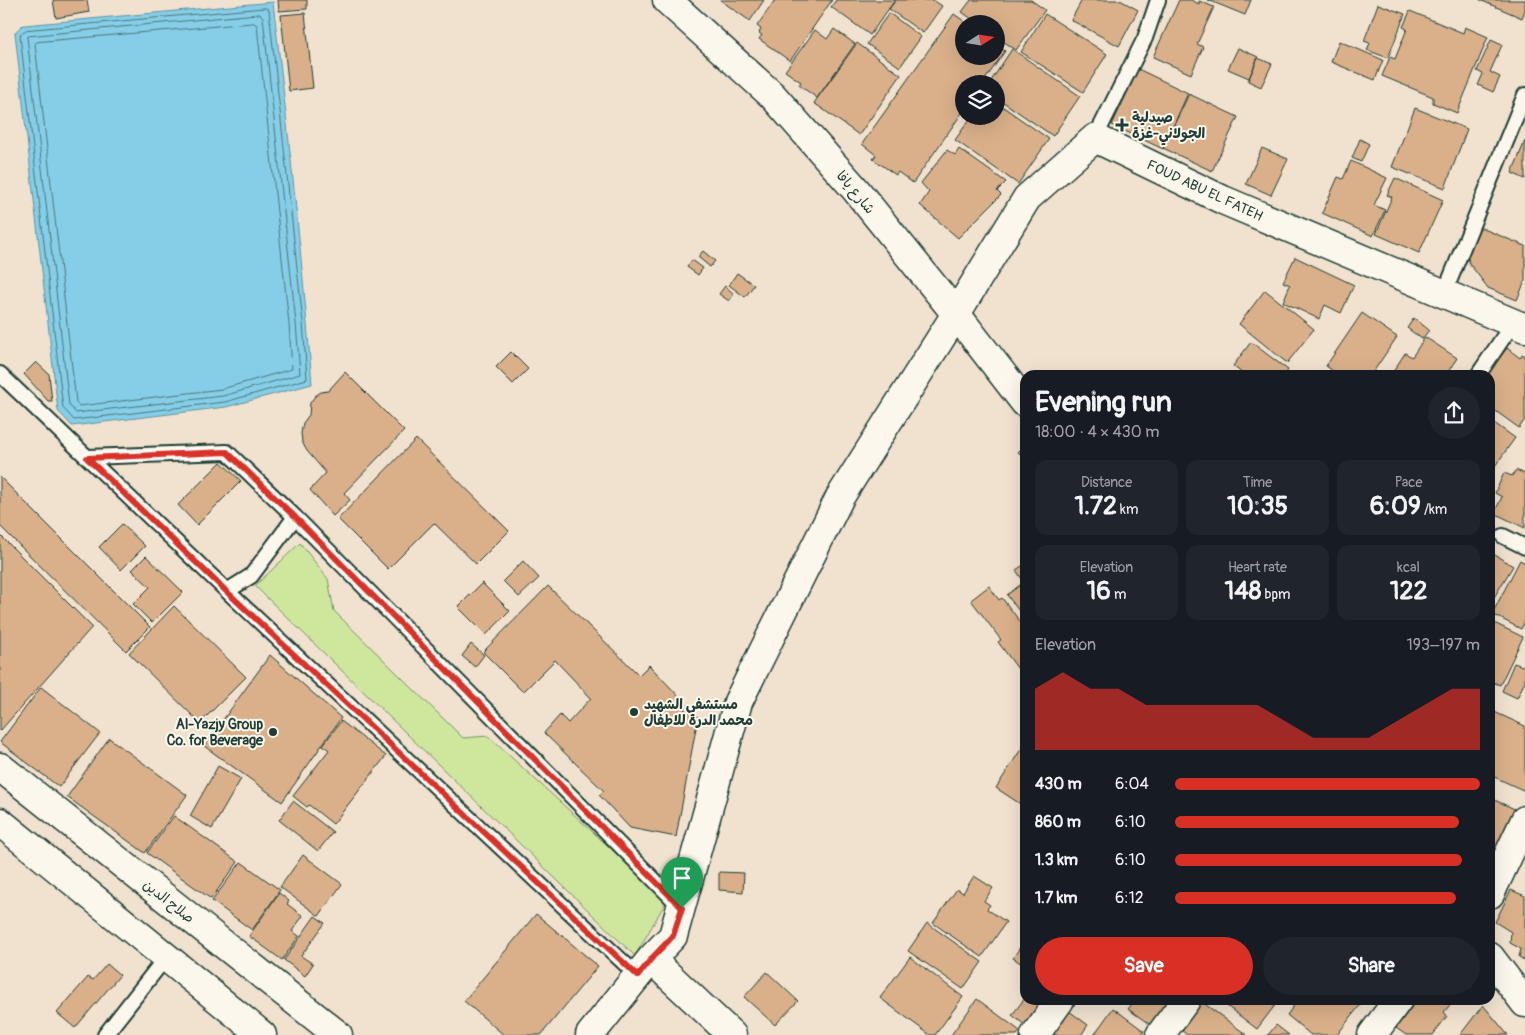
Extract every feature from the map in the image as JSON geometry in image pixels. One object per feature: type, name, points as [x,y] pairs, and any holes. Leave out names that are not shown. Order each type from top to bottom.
[{"type":"main road","name":"شارع يافا","points":[[667,0],[773,96],[856,190],[1020,396]]},
{"type":"main road","points":[[590,1035],[645,967],[673,936],[738,702],[840,497],[1027,198],[1095,138]]},
{"type":"main road","name":"FOUD ABU EL FATEH","points":[[1095,138],[1124,150],[1223,200],[1519,326]]},
{"type":"main road","name":"صلاح الدين","points":[[0,767],[338,1035]]},
{"type":"main road","points":[[1495,883],[1525,820]]},
{"type":"main road","points":[[0,822],[259,1034]]},
{"type":"main road","points":[[1495,964],[1525,1003]]},
{"type":"main road","points":[[645,967],[732,1035]]},
{"type":"main road","points":[[1034,1035],[1056,1005]]},
{"type":"main road","points":[[1160,1035],[1182,1005]]},
{"type":"main road","points":[[1372,1035],[1394,1005]]},
{"type":"lane","points":[[1095,138],[1144,38],[1158,0]]},
{"type":"lane","points":[[1444,294],[1525,96]]},
{"type":"lane","points":[[1482,370],[1519,326]]},
{"type":"lane","points":[[0,374],[226,591],[645,967]]},
{"type":"lane","points":[[87,458],[227,452],[295,517],[682,908]]},
{"type":"lane","points":[[226,591],[251,576],[295,517]]},
{"type":"lane","points":[[1503,536],[1525,547]]},
{"type":"lane","points":[[105,1035],[166,957]]},
{"type":"green space","points":[[300,543],[328,579],[334,611],[463,738],[488,736],[667,900],[635,956],[255,586]]},
{"type":"water","points":[[273,2],[304,288],[312,384],[226,407],[72,426],[58,411],[15,33],[21,26],[25,25]]},
{"type":"building","points":[[53,0],[87,0],[89,12],[56,18]]},
{"type":"building","points":[[278,0],[307,0],[307,9],[279,11]]},
{"type":"building","points":[[720,0],[764,0],[750,21]]},
{"type":"building","points":[[775,0],[832,0],[790,61],[759,39],[762,35],[759,33],[761,29],[757,26]]},
{"type":"building","points":[[836,0],[895,0],[870,35],[831,7]]},
{"type":"building","points":[[896,0],[933,0],[942,6],[923,33],[889,9]]},
{"type":"building","points":[[971,0],[1031,0],[1045,10],[1016,50],[1005,42],[1005,15],[966,15],[962,12]]},
{"type":"building","points":[[1082,0],[1120,0],[1138,10],[1119,46],[1071,20]]},
{"type":"building","points":[[1179,0],[1191,0],[1199,4],[1199,1],[1214,7],[1197,44],[1203,47],[1191,74],[1153,57]]},
{"type":"building","points":[[1208,0],[1251,0],[1245,15]]},
{"type":"building","points":[[1480,0],[1525,0],[1525,10],[1522,18]]},
{"type":"building","points":[[1378,4],[1405,14],[1388,58],[1367,50],[1370,43],[1364,41]]},
{"type":"building","points":[[1410,11],[1463,33],[1465,27],[1488,37],[1457,113],[1433,103],[1433,97],[1382,76],[1390,57],[1395,59],[1407,29],[1403,27]]},
{"type":"building","points":[[305,13],[313,88],[289,91],[281,15]]},
{"type":"building","points":[[889,13],[921,37],[900,67],[867,44]]},
{"type":"building","points":[[954,14],[955,15],[955,65],[995,65],[988,75],[955,75],[955,123],[913,183],[898,172],[896,175],[873,159],[876,155],[862,144]]},
{"type":"building","points":[[1045,14],[1107,54],[1083,92],[1021,52]]},
{"type":"building","points":[[834,29],[855,44],[817,98],[799,85],[801,82],[785,71],[815,30],[827,39]]},
{"type":"building","points":[[1491,40],[1502,45],[1490,72],[1500,77],[1493,92],[1478,85],[1483,74],[1477,71]]},
{"type":"building","points":[[1339,41],[1383,60],[1375,80],[1331,62]]},
{"type":"building","points":[[857,43],[901,75],[859,135],[814,103]]},
{"type":"building","points":[[1238,48],[1258,57],[1249,78],[1228,69]]},
{"type":"building","points":[[1012,49],[1080,96],[1053,136],[1005,103],[1005,75],[995,75],[1001,65],[1005,65],[1005,60]]},
{"type":"building","points":[[1258,58],[1272,64],[1261,87],[1248,81]]},
{"type":"building","points":[[1138,69],[1188,93],[1163,149],[1112,125]]},
{"type":"building","points":[[1189,94],[1238,117],[1212,171],[1163,148]]},
{"type":"building","points":[[1005,108],[1049,139],[1018,184],[955,140],[966,125],[1005,125]]},
{"type":"building","points":[[1415,108],[1467,129],[1445,188],[1392,167]]},
{"type":"building","points":[[1360,139],[1369,144],[1361,162],[1352,158]]},
{"type":"building","points":[[1525,141],[1525,179],[1512,173]]},
{"type":"building","points":[[1262,148],[1288,159],[1271,195],[1246,184]]},
{"type":"building","points":[[959,149],[1006,182],[997,191],[1001,195],[958,238],[920,205],[929,192],[921,183],[947,150],[955,155]]},
{"type":"building","points":[[1351,161],[1387,178],[1374,205],[1385,210],[1373,236],[1322,213],[1338,177],[1343,179]]},
{"type":"building","points":[[1395,178],[1443,200],[1419,253],[1376,234],[1392,197],[1387,195]]},
{"type":"building","points":[[1479,227],[1525,246],[1525,281],[1517,300],[1488,288],[1469,263],[1467,254]]},
{"type":"building","points":[[703,251],[715,261],[710,267],[698,257]]},
{"type":"building","points":[[1295,257],[1354,285],[1341,313],[1325,305],[1319,319],[1283,302],[1290,285],[1283,282]]},
{"type":"building","points":[[692,260],[703,268],[698,275],[687,267]]},
{"type":"building","points":[[737,273],[754,285],[745,297],[729,285]]},
{"type":"building","points":[[725,286],[734,294],[729,301],[719,294]]},
{"type":"building","points":[[1265,290],[1314,329],[1287,363],[1239,324]]},
{"type":"building","points":[[1362,313],[1397,337],[1374,370],[1332,370],[1326,366]]},
{"type":"building","points":[[1414,318],[1429,330],[1422,339],[1407,328]]},
{"type":"building","points":[[1425,337],[1457,358],[1449,370],[1394,370],[1405,353],[1412,357]]},
{"type":"building","points":[[1251,342],[1288,370],[1238,370],[1233,366]]},
{"type":"building","points":[[1507,348],[1520,358],[1522,354],[1525,356],[1525,419],[1519,428],[1495,411],[1495,370],[1491,370]]},
{"type":"building","points":[[511,352],[528,369],[513,384],[496,367]]},
{"type":"building","points":[[36,362],[49,374],[52,401],[48,401],[24,374]]},
{"type":"building","points":[[345,372],[404,431],[344,493],[350,500],[333,516],[310,490],[326,473],[307,451],[302,442],[301,433],[303,423],[309,415],[310,403],[315,396],[321,392],[328,391]]},
{"type":"building","points":[[1495,424],[1515,438],[1495,466]]},
{"type":"building","points":[[416,439],[509,531],[476,564],[434,523],[388,569],[338,519]]},
{"type":"building","points":[[221,462],[241,481],[197,525],[178,505]]},
{"type":"building","points":[[1516,470],[1525,474],[1525,528],[1495,513],[1502,497],[1495,493],[1504,473],[1512,476]]},
{"type":"building","points":[[0,477],[150,627],[126,651],[0,526]]},
{"type":"building","points":[[122,524],[145,546],[121,570],[99,547]]},
{"type":"building","points":[[0,535],[92,627],[0,731]]},
{"type":"building","points":[[1495,555],[1513,566],[1495,596]]},
{"type":"building","points":[[146,556],[183,592],[152,623],[133,604],[150,587],[132,570]]},
{"type":"building","points":[[1520,560],[1525,563],[1525,621],[1521,629],[1495,616],[1495,608]]},
{"type":"building","points":[[523,561],[539,578],[519,597],[503,581]]},
{"type":"building","points":[[1020,567],[1020,576],[1016,570]]},
{"type":"building","points":[[482,583],[510,611],[486,635],[458,607]]},
{"type":"building","points":[[1020,585],[1020,612],[1007,595]]},
{"type":"building","name":"مستشفى الشهيد محمد الدرة للاطفال","points":[[548,586],[639,675],[649,665],[687,705],[684,709],[698,717],[676,837],[630,828],[599,795],[604,791],[544,733],[560,715],[568,723],[591,698],[555,660],[523,692],[483,652]]},
{"type":"building","points":[[989,586],[999,600],[1002,598],[1020,621],[1020,672],[998,642],[1001,640],[971,600]]},
{"type":"building","points":[[174,606],[246,677],[200,723],[129,653]]},
{"type":"building","points":[[1495,623],[1523,637],[1500,685],[1495,683]]},
{"type":"building","points":[[471,644],[484,655],[475,667],[462,656]]},
{"type":"building","name":"Al-Yazjy Group Co. for Beverage","points":[[270,655],[341,718],[282,802],[204,746]]},
{"type":"building","points":[[1514,663],[1525,667],[1525,681],[1517,698],[1502,691]]},
{"type":"building","points":[[41,687],[100,733],[59,787],[0,742]]},
{"type":"building","points":[[1495,712],[1525,726],[1525,791],[1495,777]]},
{"type":"building","points":[[341,721],[386,756],[333,824],[309,805],[307,807],[293,796],[329,750],[323,745]]},
{"type":"building","points":[[109,738],[187,795],[145,853],[67,797]]},
{"type":"building","points":[[1020,751],[1020,804],[996,788]]},
{"type":"building","points":[[218,766],[241,779],[212,829],[190,816]]},
{"type":"building","points":[[1495,800],[1519,811],[1495,862]]},
{"type":"building","points":[[293,801],[333,832],[318,851],[279,820]]},
{"type":"building","points":[[174,816],[238,862],[211,899],[147,853]]},
{"type":"building","points":[[303,855],[342,884],[319,916],[280,887]]},
{"type":"building","points":[[241,862],[280,890],[252,930],[212,901]]},
{"type":"building","points":[[719,872],[744,873],[743,892],[719,890]]},
{"type":"building","points":[[974,876],[993,888],[984,901],[990,905],[987,909],[1006,922],[982,957],[933,923],[957,889],[963,893]]},
{"type":"building","points":[[1511,890],[1525,896],[1525,961],[1519,957],[1521,949],[1510,943],[1511,932],[1495,922]]},
{"type":"building","points":[[279,893],[289,901],[287,904],[303,916],[292,931],[299,936],[282,960],[249,936]]},
{"type":"building","points":[[536,914],[598,966],[541,1035],[504,1035],[464,1001]]},
{"type":"building","points":[[315,916],[325,923],[301,956],[313,964],[305,976],[284,960]]},
{"type":"building","points":[[927,923],[982,962],[963,989],[908,951]]},
{"type":"building","points":[[1020,948],[1020,963],[1013,958]]},
{"type":"building","points":[[910,957],[963,997],[935,1035],[930,1035],[880,998]]},
{"type":"building","points":[[107,964],[120,975],[75,1028],[57,1013],[88,977],[93,980]]},
{"type":"building","points":[[767,972],[798,1001],[775,1025],[744,997]]},
{"type":"building","points":[[977,999],[1020,1031],[1017,1035],[951,1035]]},
{"type":"building","points":[[1020,1005],[1040,1005],[1025,1025],[1012,1015]]},
{"type":"building","points":[[1131,1005],[1167,1005],[1152,1026],[1128,1009]]},
{"type":"building","points":[[1200,1005],[1206,1005],[1247,1035],[1187,1035],[1181,1030]]},
{"type":"building","points":[[1226,1005],[1275,1005],[1257,1029]]},
{"type":"building","points":[[1294,1005],[1360,1005],[1337,1035],[1311,1035],[1287,1015]]},
{"type":"building","points":[[1413,1005],[1450,1005],[1444,1012],[1447,1016],[1433,1035],[1406,1035],[1396,1028]]},
{"type":"building","points":[[1483,1005],[1508,1035],[1460,1035]]},
{"type":"building","points":[[1065,1008],[1088,1025],[1081,1035],[1046,1035]]},
{"type":"building","points":[[1113,1008],[1144,1031],[1141,1035],[1094,1035]]},
{"type":"building","points":[[1276,1025],[1289,1035],[1268,1035]]},
{"type":"place","name":"صيدلية الجولاني-غزة","points":[[1122,125]]},
{"type":"place","name":"مستشفى الشهيد محمد الدرة للاطفال","points":[[634,712]]},
{"type":"place","name":"Al-Yazjy Group Co. for Beverage","points":[[273,732]]},
{"type":"route","points":[[227,452],[295,517],[682,908],[673,936],[638,976],[226,591],[87,458],[227,452]]}]
